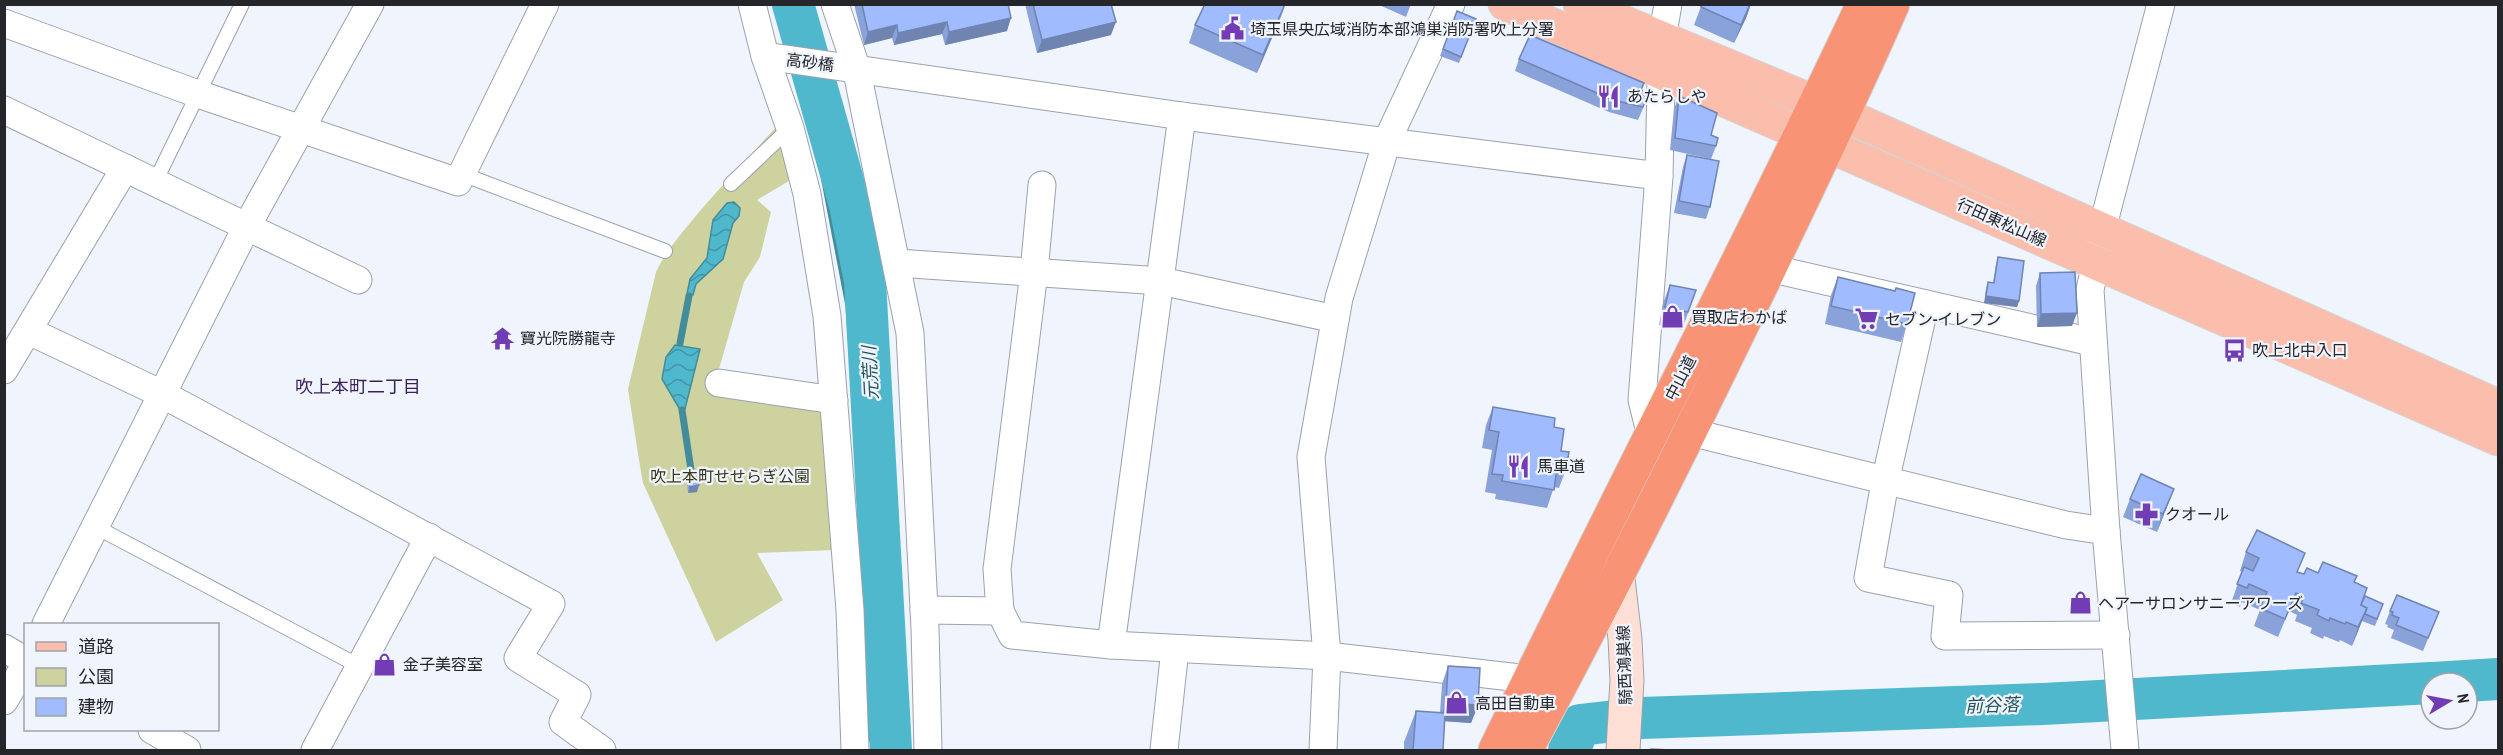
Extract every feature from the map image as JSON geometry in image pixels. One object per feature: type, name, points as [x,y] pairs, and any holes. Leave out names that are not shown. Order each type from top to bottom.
[{"type":"highway","name":"中山道","points":[[1831,109],[1863,4]]},
{"type":"highway","name":"中山道","points":[[1495,750],[1652,436],[1831,109],[1893,4]]},
{"type":"highway","name":"中山道","points":[[1526,750],[1617,579],[1769,268],[1815,141]]},
{"type":"main road","name":"行田東松山線","points":[[1505,4],[1815,141],[2087,276],[2499,439]]},
{"type":"main road","name":"行田東松山線","points":[[1580,4],[1831,109],[2499,406]]},
{"type":"main road","name":"騎西鴻巣線","points":[[1617,579],[1625,639],[1627,680],[1623,747]]},
{"type":"street","points":[[47,623],[164,395],[247,226],[370,4]]},
{"type":"street","points":[[4,22],[198,94],[458,182],[545,4]]},
{"type":"street","points":[[752,4],[765,56],[790,128],[807,194],[827,316],[850,610],[855,750]]},
{"type":"street","points":[[835,4],[856,67],[910,333],[924,610],[928,750]]},
{"type":"street","points":[[1323,750],[1327,656],[1311,457],[1339,298],[1387,141],[1451,4]]},
{"type":"street","points":[[1652,436],[1642,400],[1659,176],[1662,39],[1668,4]]},
{"type":"street","points":[[2087,276],[2102,231],[2161,4]]},
{"type":"street","name":"高砂橋","points":[[765,56],[856,67],[1182,116],[1659,176]]},
{"type":"street","points":[[4,110],[358,280]]},
{"type":"street","points":[[1111,645],[1182,116]]},
{"type":"street","points":[[4,370],[125,168]]},
{"type":"street","points":[[1042,185],[1034,272],[997,569],[999,611],[1012,634],[1111,645],[1327,656],[1530,679]]},
{"type":"street","points":[[2100,198],[2087,276],[2090,290],[2106,531],[2125,745]]},
{"type":"street","points":[[897,263],[1161,281],[1335,319]]},
{"type":"street","points":[[1769,268],[2092,342]]},
{"type":"street","points":[[1925,304],[1885,482],[1868,578],[1950,595],[1945,636],[2116,635]]},
{"type":"street","points":[[29,331],[164,395],[551,604],[519,658],[577,695],[563,722],[602,750]]},
{"type":"street","points":[[718,383],[834,400]]},
{"type":"street","points":[[1690,432],[1885,482],[2028,514],[2066,525],[2106,531]]},
{"type":"street","points":[[315,750],[429,537]]},
{"type":"street","points":[[924,610],[999,611]]},
{"type":"street","points":[[4,648],[24,662]]},
{"type":"street","points":[[1164,750],[1175,649]]},
{"type":"street","points":[[4,701],[24,666]]},
{"type":"street","points":[[155,731],[187,750]]},
{"type":"lane","points":[[155,182],[242,4]]},
{"type":"lane","points":[[731,184],[790,128]]},
{"type":"lane","points":[[462,174],[665,252]]},
{"type":"lane","points":[[96,527],[359,666]]},
{"type":"green space","name":"吹上本町せせらぎ公園","points":[[780,123],[799,175],[757,200],[771,212],[760,257],[744,282],[717,376],[823,406],[836,550],[757,553],[783,600],[716,642],[643,483],[628,389],[656,272],[660,264],[699,212]]},
{"type":"water","points":[[734,202],[740,208],[739,216],[733,223],[723,259],[696,284],[693,295],[687,294],[690,279],[707,258],[713,220],[727,203]]},
{"type":"water","points":[[675,345],[700,349],[685,409],[679,408],[662,379],[666,357]]},
{"type":"building","points":[[862,4],[1008,4],[1011,18],[949,32],[947,22],[898,33],[897,25],[868,32]]},
{"type":"building","points":[[1033,4],[1111,4],[1116,22],[1042,40]]},
{"type":"building","points":[[1205,4],[1285,4],[1263,55],[1195,25]]},
{"type":"building","points":[[1702,4],[1750,4],[1741,25],[1701,7]]},
{"type":"building","points":[[1457,11],[1476,19],[1461,57],[1443,49]]},
{"type":"building","points":[[1530,35],[1644,83],[1641,90],[1649,93],[1643,107],[1613,100],[1519,59]]},
{"type":"building","points":[[1679,96],[1717,113],[1711,135],[1718,138],[1716,146],[1675,138]]},
{"type":"building","points":[[1687,155],[1719,161],[1710,207],[1679,201]]},
{"type":"building","points":[[1998,257],[2024,261],[2019,301],[1986,296],[1988,282],[1994,283]]},
{"type":"building","points":[[2075,272],[2077,313],[2041,314],[2040,273]]},
{"type":"building","points":[[1838,277],[1895,291],[1896,288],[1915,293],[1907,324],[1831,306]]},
{"type":"building","points":[[1670,285],[1696,290],[1688,312],[1665,307]]},
{"type":"building","points":[[1493,407],[1555,418],[1554,427],[1564,429],[1561,451],[1569,452],[1566,469],[1557,468],[1554,490],[1502,481],[1503,475],[1492,474],[1499,432],[1489,430]]},
{"type":"building","points":[[2141,474],[2174,489],[2163,514],[2130,499]]},
{"type":"building","points":[[698,476],[699,485],[690,487],[689,477]]},
{"type":"building","points":[[2257,530],[2305,553],[2297,572],[2304,574],[2307,568],[2318,573],[2323,562],[2357,576],[2354,582],[2367,588],[2361,605],[2367,608],[2358,627],[2330,618],[2329,621],[2317,615],[2319,610],[2301,603],[2304,597],[2296,593],[2285,619],[2260,608],[2267,592],[2249,584],[2247,588],[2237,584],[2244,567],[2253,571],[2259,558],[2246,552]]},
{"type":"building","points":[[2397,595],[2439,612],[2428,638],[2396,625],[2399,618],[2392,615],[2393,612],[2390,611]]},
{"type":"building","points":[[2365,596],[2383,604],[2377,619],[2365,614],[2367,608],[2361,605]]},
{"type":"building","points":[[1448,666],[1480,668],[1478,705],[1446,703]]},
{"type":"building","points":[[1416,711],[1445,713],[1443,750],[1413,750]]},
{"type":"waterway","name":"元荒川","points":[[793,4],[850,205],[865,281],[891,750]]},
{"type":"waterway","points":[[824,176],[849,306],[859,456]]},
{"type":"waterway","points":[[680,343],[689,296]]},
{"type":"waterway","points":[[682,410],[691,470]]},
{"type":"waterway","points":[[859,470],[870,738]]},
{"type":"waterway","name":"前谷落","points":[[2479,680],[2498,679]]},
{"type":"waterway","name":"前谷落","points":[[1569,750],[1580,725],[1641,718],[2043,704],[2419,684]]},
{"type":"place","name":"埼玉県央広域消防本部鴻巣消防署吹上分署","points":[[1232,29]]},
{"type":"place","name":"あたらしや","points":[[1609,96]]},
{"type":"place","name":"買取店わかば","points":[[1673,317]]},
{"type":"place","name":"セブン-イレブン","points":[[1867,319]]},
{"type":"place","name":"寶光院勝龍寺","points":[[502,338]]},
{"type":"place","name":"吹上北中入口","points":[[2234,350]]},
{"type":"place","name":"馬車道","points":[[1519,466]]},
{"type":"place","name":"クオール","points":[[2147,514]]},
{"type":"place","name":"ヘアーサロンサニーアワーズ","points":[[2080,603]]},
{"type":"place","name":"金子美容室","points":[[385,664]]},
{"type":"place","name":"高田自動車","points":[[1457,703]]},
{"type":"district","name":"吹上本町二丁目","points":[[358,386]]}]
